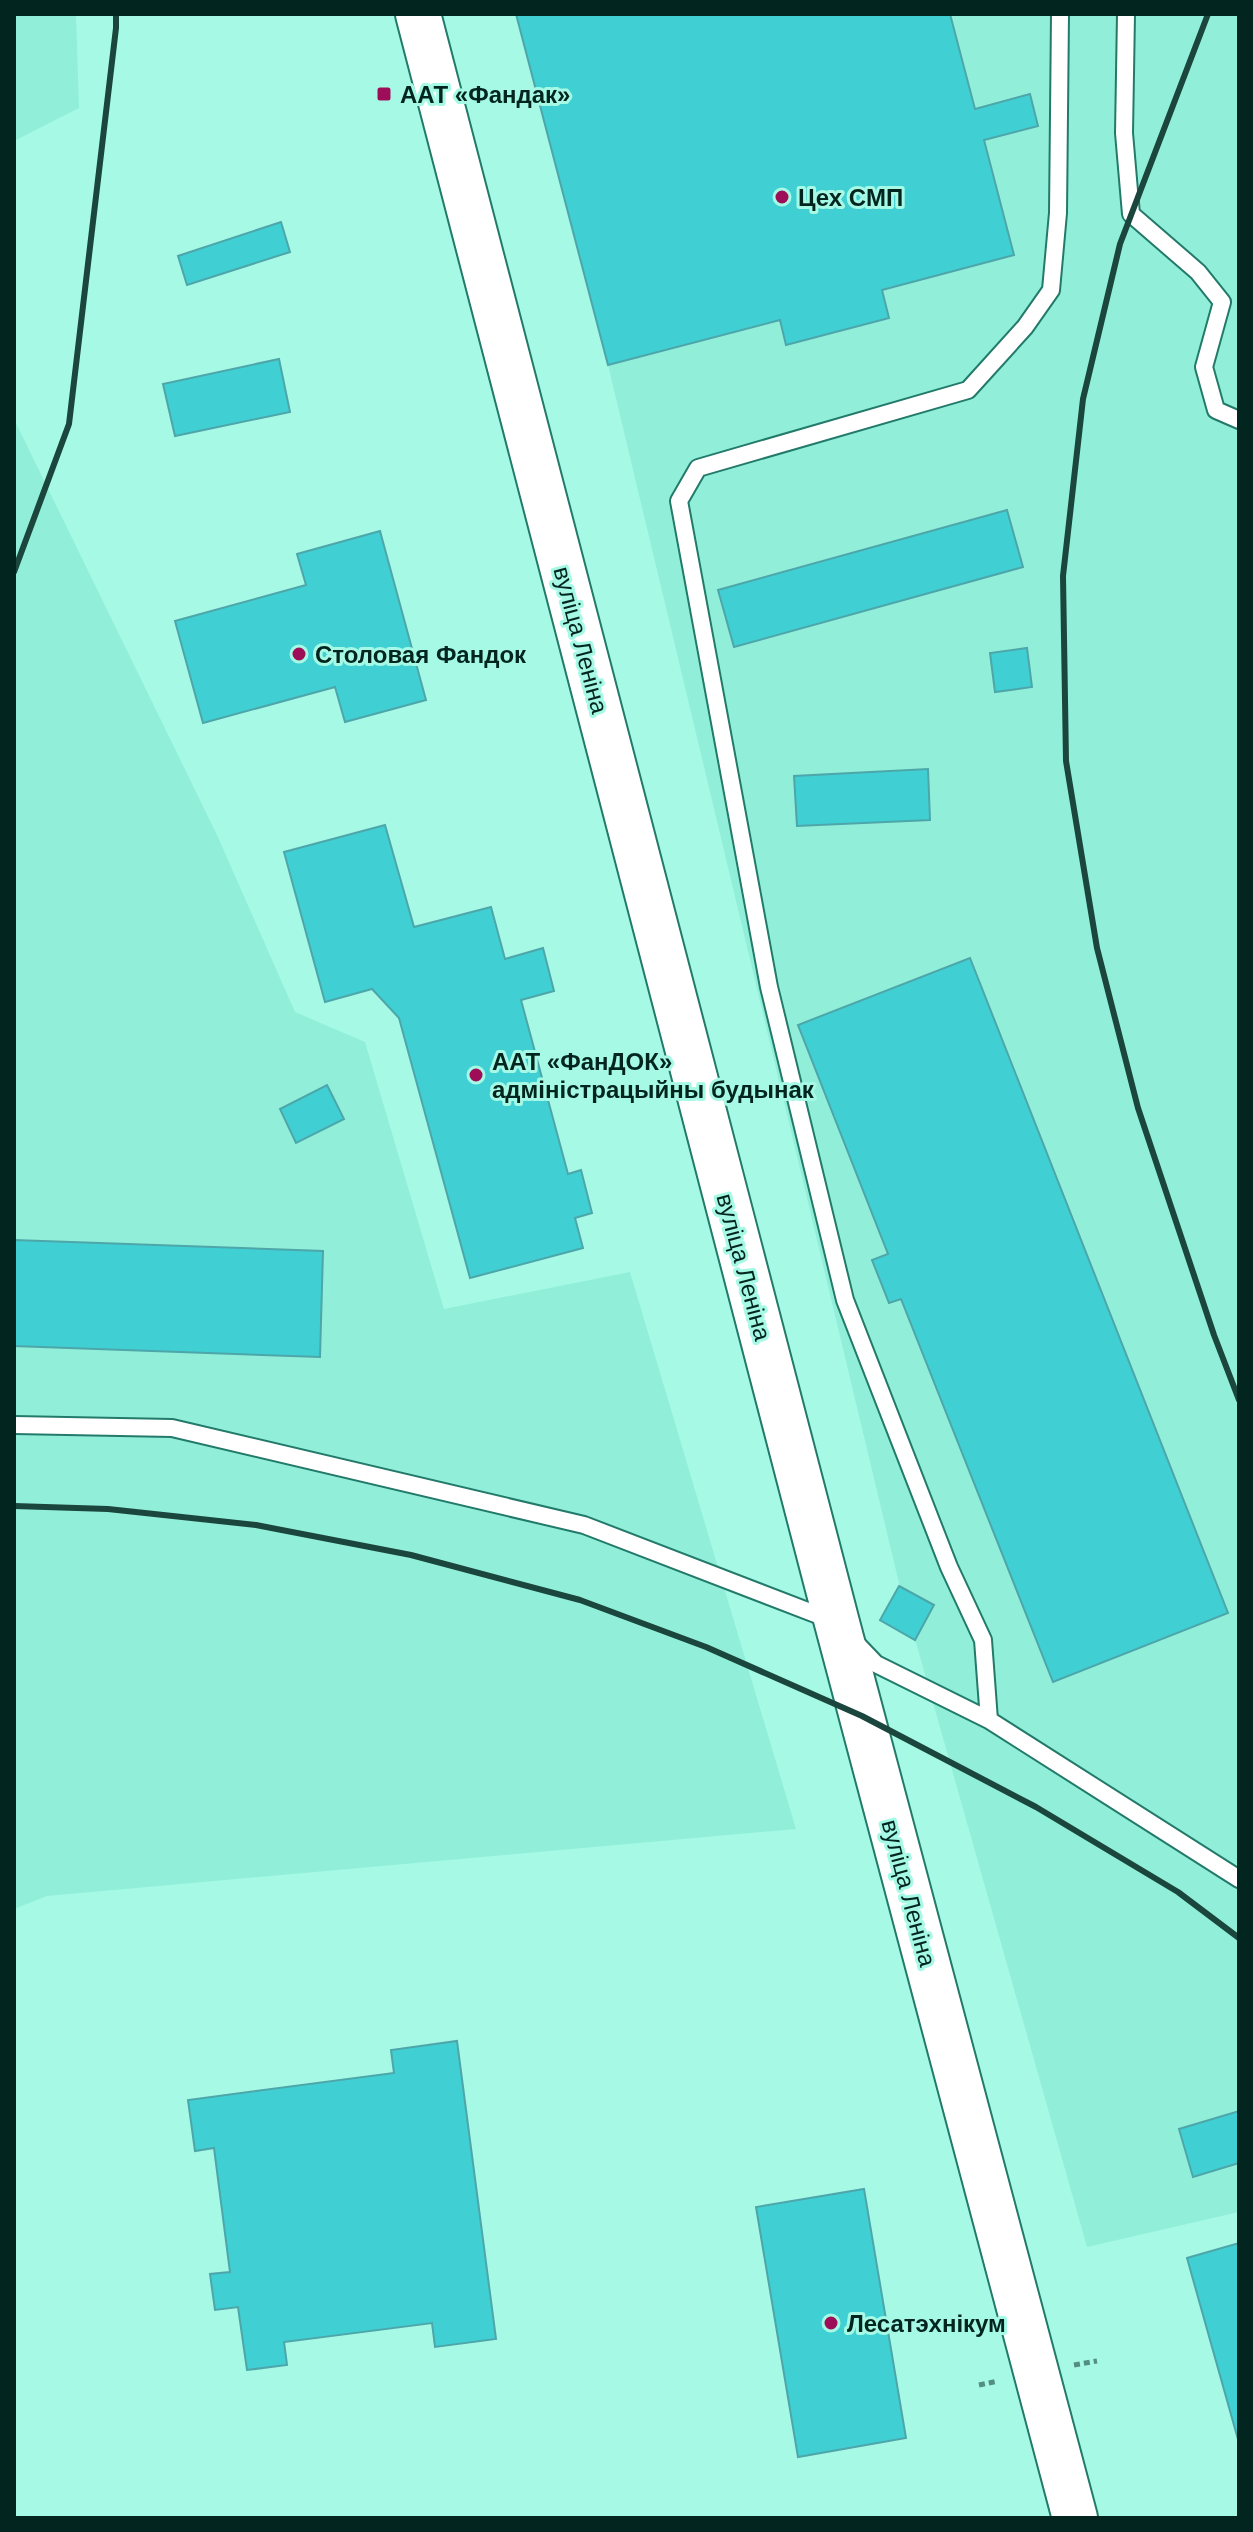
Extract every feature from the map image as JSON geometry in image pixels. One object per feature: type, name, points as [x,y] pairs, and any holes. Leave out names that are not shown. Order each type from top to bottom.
[{"type":"main road","name":"вуліца Леніна","points":[[418,14],[837,1623],[1075,2518]]},
{"type":"lane","points":[[989,1720],[983,1640],[949,1567],[845,1300],[769,987],[679,501],[698,468],[968,390],[1025,327],[1051,290],[1058,213],[1060,14]]},
{"type":"lane","points":[[1126,14],[1124,133],[1131,214],[1198,272],[1222,302],[1204,367],[1216,410],[1239,420]]},
{"type":"lane","points":[[14,1425],[172,1428],[584,1525],[837,1623],[876,1664],[989,1720],[1239,1879]]},
{"type":"shaded area","points":[[14,14],[76,14],[79,108],[14,141]]},
{"type":"shaded area","points":[[516,14],[1239,14],[1239,2212],[1087,2247],[898,1579],[608,365]]},
{"type":"shaded area","points":[[14,419],[217,835],[295,1012],[365,1042],[444,1309],[630,1272],[796,1829],[47,1896],[14,1909]]},
{"type":"building","name":"Цех СМП","points":[[516,14],[950,14],[975,109],[1030,94],[1038,126],[984,140],[1014,255],[882,290],[889,318],[786,345],[780,320],[608,365]]},
{"type":"building","points":[[281,222],[290,252],[187,285],[178,256]]},
{"type":"building","points":[[279,359],[290,412],[175,436],[163,384]]},
{"type":"building","points":[[1007,510],[1023,567],[734,647],[718,590]]},
{"type":"building","name":"Столовая Фандок","points":[[380,531],[426,700],[345,722],[335,687],[203,723],[175,621],[306,585],[297,554]]},
{"type":"building","points":[[1027,648],[1032,687],[995,692],[990,653]]},
{"type":"building","points":[[928,769],[930,820],[797,826],[794,776]]},
{"type":"building","points":[[385,825],[414,927],[491,907],[505,959],[543,948],[554,991],[521,1000],[568,1174],[581,1170],[592,1213],[575,1218],[583,1248],[470,1278],[399,1018],[372,989],[325,1002],[284,852]]},
{"type":"building","points":[[970,958],[1228,1613],[1053,1682],[901,1299],[889,1303],[872,1260],[888,1254],[798,1025]]},
{"type":"building","points":[[327,1085],[344,1119],[296,1143],[280,1109]]},
{"type":"building","points":[[14,1240],[323,1251],[320,1357],[14,1346]]},
{"type":"building","points":[[899,1586],[934,1605],[915,1640],[880,1620]]},
{"type":"building","points":[[457,2041],[496,2339],[435,2347],[432,2323],[284,2342],[287,2365],[247,2370],[238,2307],[215,2310],[210,2274],[230,2272],[214,2148],[195,2151],[188,2100],[394,2073],[391,2050]]},
{"type":"building","points":[[1239,2111],[1239,2163],[1193,2177],[1179,2129]]},
{"type":"building","name":"Лесатэхнікум","points":[[864,2189],[906,2438],[798,2457],[756,2207]]},
{"type":"building","points":[[1239,2243],[1239,2443],[1187,2258]]},
{"type":"railway","points":[[14,572],[69,424],[116,14]]},
{"type":"railway","points":[[1208,14],[1120,244],[1083,399],[1063,576],[1066,761],[1097,948],[1138,1108],[1239,1400]]},
{"type":"railway","points":[[14,1506],[108,1509],[256,1525],[411,1555],[580,1600],[706,1647],[862,1716],[1036,1807],[1178,1892],[1239,1938]]},
{"type":"place","name":"ААТ «Фандак»","points":[[384,94]]},
{"type":"place","name":"Цех СМП","points":[[782,197]]},
{"type":"place","name":"Столовая Фандок","points":[[299,654]]},
{"type":"place","name":"ААТ «ФанДОК» адміністрацыйны будынак","points":[[476,1075]]},
{"type":"place","name":"Лесатэхнікум","points":[[831,2323]]}]
